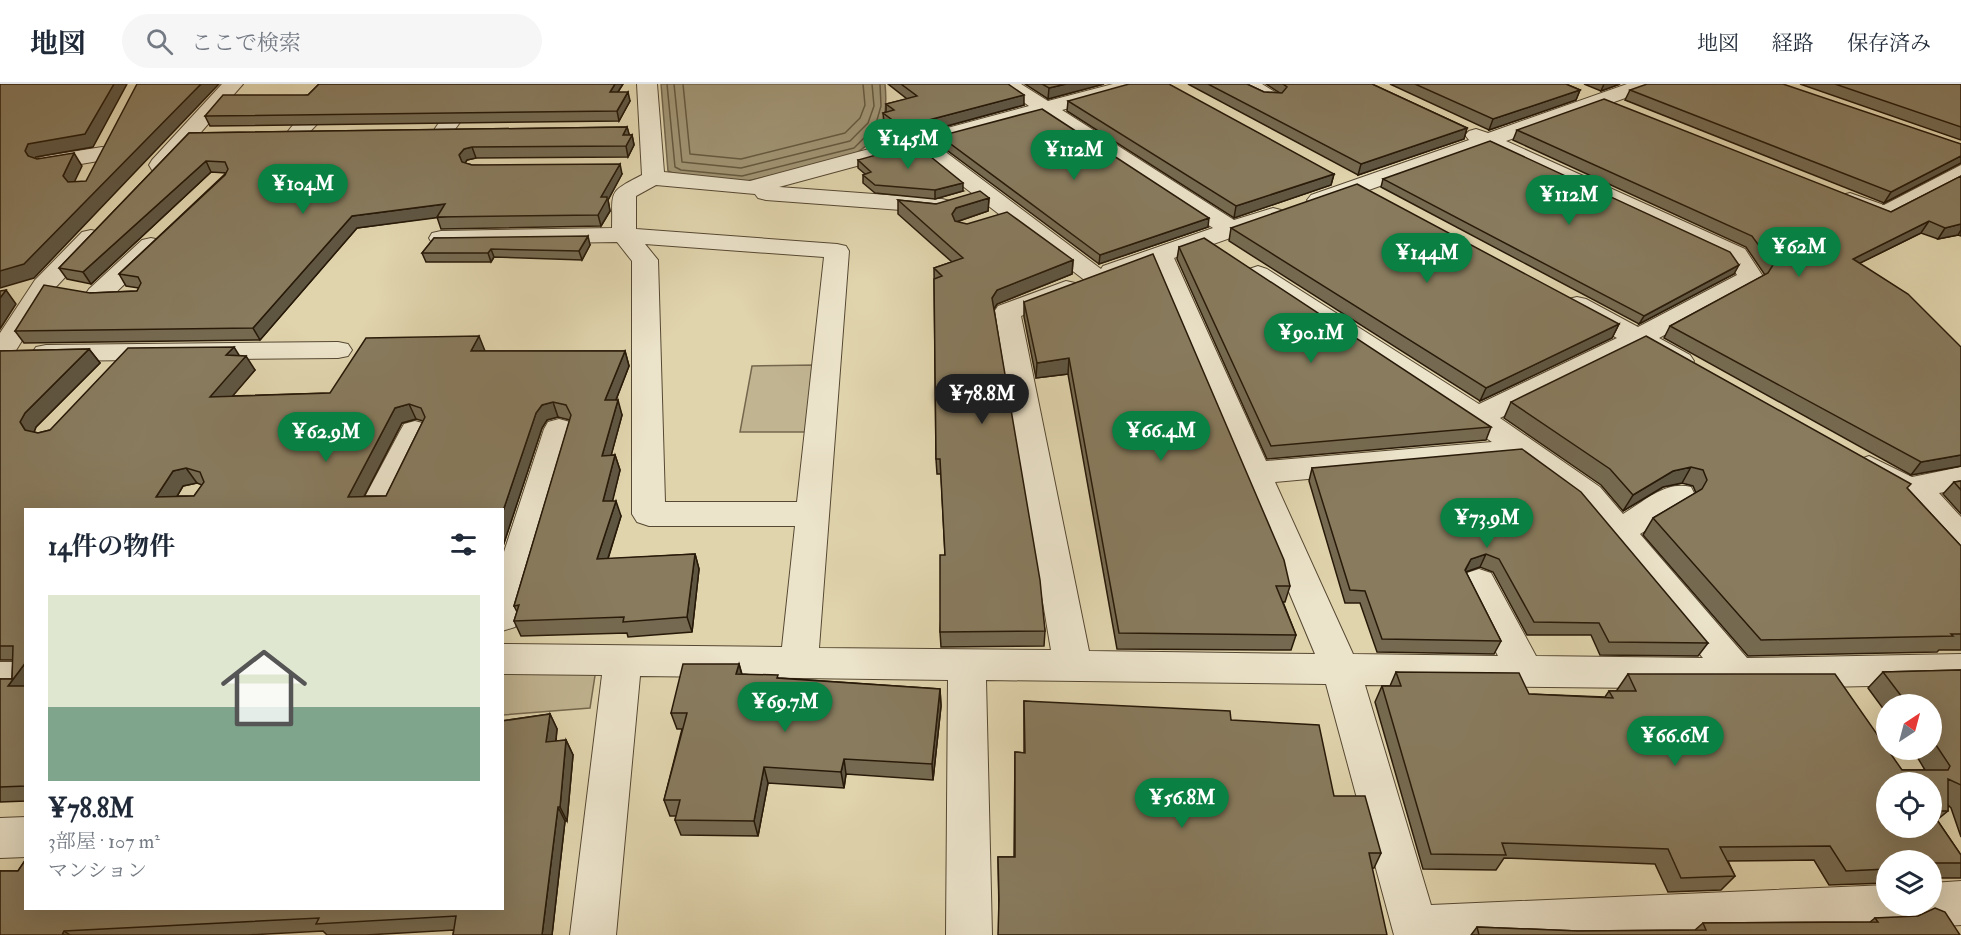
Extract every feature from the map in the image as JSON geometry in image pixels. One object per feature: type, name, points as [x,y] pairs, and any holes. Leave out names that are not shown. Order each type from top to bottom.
[{"type":"street","points":[[148,177],[199,135],[233,84]]},
{"type":"street","points":[[647,84],[650,129],[645,169],[624,193],[624,235],[645,260],[649,514],[812,514]]},
{"type":"street","points":[[1008,84],[1045,108],[1218,234],[1588,495],[1738,674]]},
{"type":"street","points":[[645,169],[750,188],[1135,84]]},
{"type":"street","points":[[1247,84],[1273,97]]},
{"type":"street","points":[[1073,667],[1007,312],[1096,277],[1646,84]]},
{"type":"street","points":[[1571,88],[1634,113]]},
{"type":"street","points":[[1454,124],[1736,254],[1751,278],[1639,338],[1478,417]]},
{"type":"street","points":[[275,134],[303,127],[331,133]]},
{"type":"street","points":[[421,132],[453,128]]},
{"type":"street","points":[[627,129],[650,129]]},
{"type":"street","points":[[89,180],[112,134]]},
{"type":"street","points":[[920,142],[984,194],[999,218],[1096,277]]},
{"type":"street","points":[[46,163],[102,154]]},
{"type":"street","points":[[829,198],[862,159]]},
{"type":"street","points":[[1325,170],[1388,204]]},
{"type":"street","points":[[1830,192],[1885,214],[1961,172]]},
{"type":"street","points":[[750,188],[757,193],[936,208],[984,194]]},
{"type":"street","points":[[1928,191],[1950,199]]},
{"type":"street","points":[[0,377],[7,355],[44,285],[108,219]]},
{"type":"street","points":[[98,295],[172,225]]},
{"type":"street","points":[[441,238],[624,235],[837,250],[799,663]]},
{"type":"street","points":[[1160,255],[1341,670],[1416,931],[1876,907]]},
{"type":"street","points":[[11,295],[44,285],[98,295],[134,296]]},
{"type":"street","points":[[1555,293],[1709,376]]},
{"type":"street","points":[[7,355],[338,350]]},
{"type":"street","points":[[105,377],[129,352]]},
{"type":"street","points":[[504,611],[560,429]]},
{"type":"street","points":[[376,508],[415,431]]},
{"type":"street","points":[[1256,473],[1524,449]]},
{"type":"street","points":[[1848,455],[1924,498],[1961,538]]},
{"type":"street","points":[[1907,489],[1961,478]]},
{"type":"street","points":[[1619,532],[1680,495]]},
{"type":"street","points":[[1479,582],[1525,672]]},
{"type":"street","points":[[504,659],[1738,674],[1961,669]]},
{"type":"street","points":[[593,935],[623,659]]},
{"type":"street","points":[[967,666],[969,935]]},
{"type":"street","points":[[1832,672],[1858,709]]},
{"type":"street","points":[[0,677],[24,677]]},
{"type":"street","points":[[0,838],[24,837]]},
{"type":"street","points":[[1942,904],[1961,903]]},
{"type":"shaded area","points":[[815,365],[807,432],[740,432],[752,366]]},
{"type":"shaded area","points":[[596,669],[590,708],[504,715],[504,674]]},
{"type":"water","points":[[661,84],[885,84],[885,114],[874,138],[851,155],[749,181],[694,179],[668,171]]},
{"type":"building","points":[[0,84],[114,84],[85,134],[28,144],[25,151],[28,156],[37,159],[74,153],[63,176],[68,182],[86,181],[137,84],[201,84],[24,264],[0,271]]},
{"type":"building","points":[[319,84],[615,84],[610,92],[628,92],[617,111],[205,116],[223,95],[308,95]]},
{"type":"building","points":[[901,84],[1008,84],[1024,95],[902,127],[883,113],[894,110],[886,104],[917,96]]},
{"type":"building","points":[[1042,84],[1066,84],[1049,88]]},
{"type":"building","points":[[1129,84],[1169,84],[1334,174],[1236,206],[1068,101]]},
{"type":"building","points":[[1208,84],[1247,84],[1264,92],[1282,93],[1287,87],[1283,84],[1372,84],[1467,128],[1361,164]]},
{"type":"building","points":[[1415,84],[1566,84],[1580,90],[1493,119]]},
{"type":"building","points":[[1647,84],[1783,84],[1961,144],[1961,156],[1891,192],[1630,90]]},
{"type":"building","points":[[1835,84],[1961,84],[1961,127]]},
{"type":"building","points":[[1604,99],[1891,212],[1961,176],[1961,224],[1945,228],[1929,221],[1853,259],[1908,294],[1961,347],[1961,455],[1921,462],[1670,326],[1768,273],[1773,265],[1752,236],[1517,130]]},
{"type":"building","points":[[1042,109],[1209,218],[1100,255],[940,136]]},
{"type":"building","points":[[627,127],[623,135],[632,135],[626,146],[472,147],[464,149],[459,155],[462,162],[472,165],[620,164],[601,197],[607,197],[607,199],[598,215],[437,217],[445,204],[352,216],[253,328],[15,331],[44,285],[90,293],[137,291],[141,283],[138,277],[119,274],[225,175],[228,169],[225,162],[206,161],[83,272],[59,268],[189,133]]},
{"type":"building","points":[[1490,141],[1730,252],[1739,265],[1644,316],[1383,179]]},
{"type":"building","points":[[915,144],[963,183],[935,190],[875,185],[863,175],[871,172],[858,160]]},
{"type":"building","points":[[1357,184],[1619,324],[1486,388],[1231,228]]},
{"type":"building","points":[[980,191],[989,198],[956,208],[952,214],[955,221],[967,224],[1007,212],[1073,260],[997,290],[992,298],[1040,580],[1045,631],[940,632],[940,555],[945,555],[940,459],[936,459],[934,279],[942,276],[934,268],[963,258],[898,200],[936,204]]},
{"type":"building","points":[[588,236],[579,251],[491,249],[488,253],[422,253],[434,238]]},
{"type":"building","points":[[1204,238],[1491,427],[1271,446],[1179,247]]},
{"type":"building","points":[[1153,254],[1284,560],[1290,586],[1276,586],[1296,635],[1119,633],[1069,358],[1037,363],[1024,302]]},
{"type":"building","points":[[479,336],[471,351],[625,351],[605,400],[618,400],[602,456],[615,455],[603,501],[616,501],[597,559],[695,554],[687,617],[623,622],[624,617],[514,621],[519,605],[514,606],[571,415],[566,405],[553,402],[542,405],[536,413],[504,508],[24,508],[24,665],[8,686],[24,686],[24,786],[0,787],[0,679],[12,679],[13,646],[0,646],[0,351],[89,349],[25,413],[20,422],[25,430],[38,433],[50,430],[128,348],[234,347],[226,355],[246,356],[210,397],[330,393],[366,338]],"holes":[[[409,404],[421,408],[425,417],[386,496],[348,497],[395,408]],[[186,468],[200,472],[204,482],[194,496],[156,497],[173,471]]]},
{"type":"building","points":[[1646,336],[1911,484],[1907,488],[1961,546],[1961,634],[1761,640],[1653,518],[1702,489],[1707,480],[1703,470],[1691,467],[1673,471],[1633,495],[1610,469],[1511,402]]},
{"type":"building","points":[[1522,449],[1581,492],[1708,643],[1609,642],[1599,623],[1534,622],[1499,559],[1486,554],[1471,559],[1465,570],[1501,641],[1382,639],[1365,591],[1350,590],[1312,468]]},
{"type":"building","points":[[1961,481],[1961,490],[1954,482]]},
{"type":"building","points":[[683,664],[739,664],[736,674],[778,675],[777,678],[940,689],[932,764],[844,759],[841,772],[764,767],[754,821],[675,820],[680,800],[664,800],[687,713],[671,713]]},
{"type":"building","points":[[1961,670],[1961,785],[1948,779],[1948,811],[1942,811],[1942,772],[1876,772],[1876,838],[1942,838],[1942,827],[1961,855],[1961,863],[1942,863],[1942,850],[1876,850],[1876,870],[1846,871],[1830,846],[1720,847],[1735,876],[1681,878],[1668,849],[1502,843],[1506,855],[1431,854],[1382,686],[1401,686],[1396,672],[1519,673],[1529,694],[1613,698],[1609,691],[1636,691],[1628,674],[1835,674],[1876,733],[1876,760],[1895,760],[1902,770],[1948,770],[1950,766],[1942,754],[1942,694],[1900,694],[1883,672]]},
{"type":"building","points":[[1024,701],[1230,711],[1231,720],[1319,725],[1334,796],[1365,796],[1381,853],[1369,853],[1387,935],[998,935],[998,857],[1015,857],[1015,752],[1025,753]]},
{"type":"building","points":[[550,714],[546,742],[566,740],[560,807],[558,807],[542,935],[453,935],[456,916],[316,924],[319,918],[64,931],[62,935],[0,935],[0,871],[18,871],[24,862],[24,910],[504,910],[504,721]]},
{"type":"building","points":[[1942,911],[1960,935],[1479,935],[1477,927],[1578,931],[1706,930],[1703,923],[1878,922],[1875,918],[1942,916]]}]
